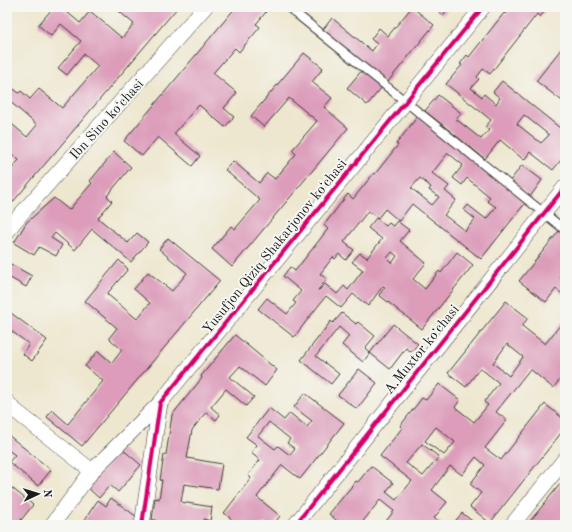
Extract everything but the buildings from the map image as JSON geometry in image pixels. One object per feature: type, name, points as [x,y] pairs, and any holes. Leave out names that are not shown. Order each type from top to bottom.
[{"type":"street","name":"Ibn Sino koʻchasi","points":[[7,232],[14,222],[205,7]]},
{"type":"street","name":"Yusufjon Qiziq Shakarjonov koʻchasi","points":[[52,525],[92,471],[160,404],[483,7]]},
{"type":"street","name":"A.Muxtor koʻchasi","points":[[295,525],[565,187]]},
{"type":"street","points":[[7,402],[13,409],[92,471]]},
{"type":"street","points":[[142,525],[160,404]]},
{"type":"street","points":[[512,525],[565,459]]},
{"type":"lane","points":[[288,7],[565,230]]},
{"type":"cycle path","points":[[142,525],[160,403],[483,7]]},
{"type":"cycle path","points":[[295,525],[565,187]]}]
